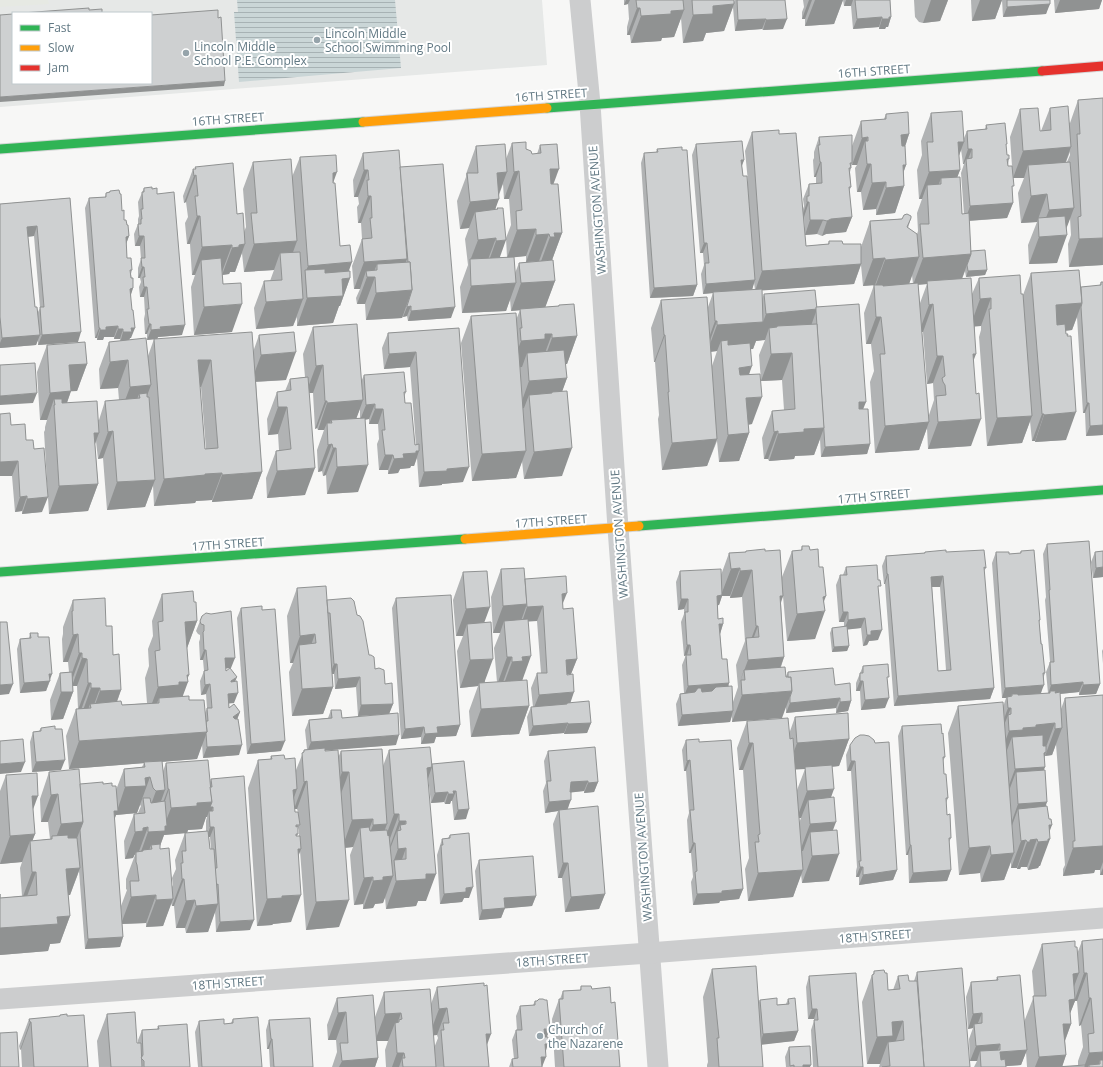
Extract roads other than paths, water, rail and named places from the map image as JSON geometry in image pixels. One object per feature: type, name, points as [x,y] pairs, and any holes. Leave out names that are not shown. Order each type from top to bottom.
[{"type":"street","name":"WASHINGTON AVENUE","points":[[580,0],[590,104],[618,528],[658,1067]]},
{"type":"street","name":"16TH STREET","points":[[0,148],[1103,66]]},
{"type":"street","name":"17TH STREET","points":[[0,572],[618,528],[1103,490]]},
{"type":"street","name":"18TH STREET","points":[[0,999],[649,953],[1103,918]]},
{"type":"place","name":"Lincoln Middle School Swimming Pool","points":[[317,40]]},
{"type":"place","name":"Lincoln Middle School P.E. Complex","points":[[186,53]]},
{"type":"place","name":"Church of the Nazarene","points":[[540,1036]]}]
